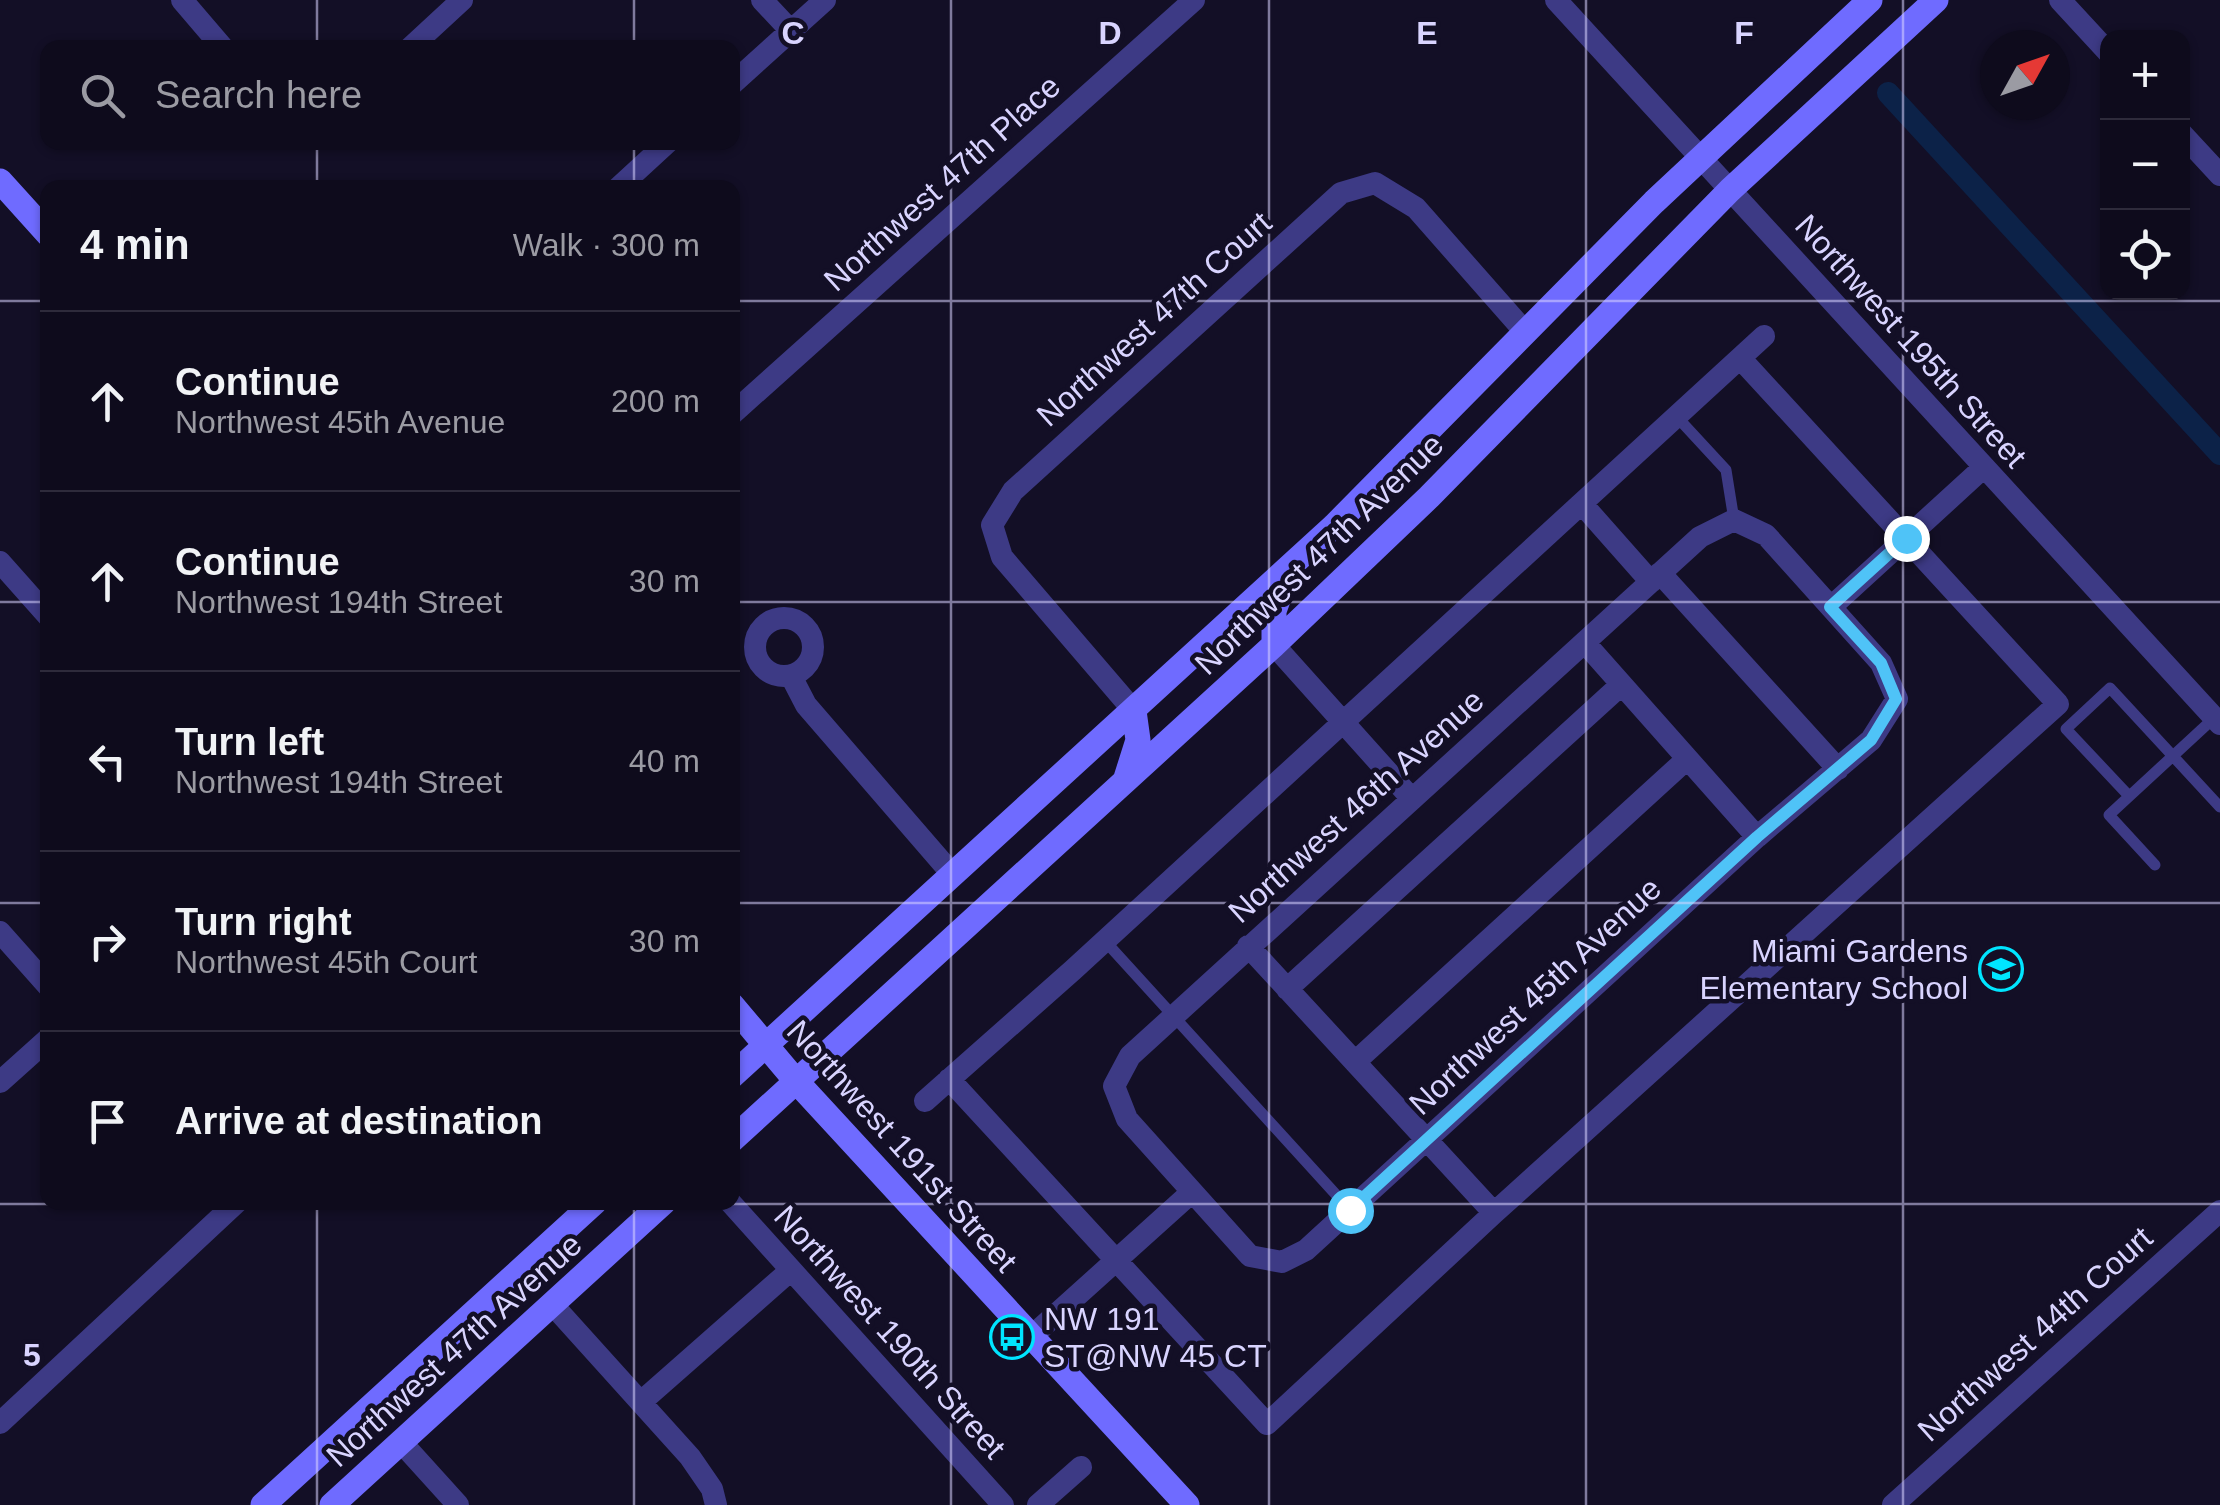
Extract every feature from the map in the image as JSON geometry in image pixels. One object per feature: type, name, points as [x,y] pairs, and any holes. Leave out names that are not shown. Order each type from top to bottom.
[{"type":"main road","name":"Northwest 47th Avenue","points":[[740,1069],[1290,568],[1700,158],[1870,0]]},
{"type":"main road","name":"Northwest 47th Avenue","points":[[740,1133],[1274,645],[1457,469],[1730,190],[1936,0]]},
{"type":"main road","points":[[0,181],[40,225]]},
{"type":"main road","points":[[1274,645],[1274,611],[1290,568]]},
{"type":"main road","points":[[1124,782],[1138,740],[1134,711]]},
{"type":"main road","name":"Northwest 191st Street","points":[[740,1015],[796,1081],[1187,1505]]},
{"type":"main road","name":"Northwest 47th Avenue","points":[[264,1505],[585,1210]]},
{"type":"main road","name":"Northwest 47th Avenue","points":[[332,1505],[655,1210]]},
{"type":"street","points":[[182,0],[216,40]]},
{"type":"street","points":[[419,40],[462,0]]},
{"type":"street","points":[[762,0],[791,30]]},
{"type":"street","points":[[740,77],[824,0]]},
{"type":"street","name":"Northwest 47th Place","points":[[740,407],[1194,0]]},
{"type":"street","name":"Northwest 195th Street","points":[[1556,0],[2217,721]]},
{"type":"street","points":[[2060,0],[2100,43]]},
{"type":"street","points":[[2190,143],[2220,176]]},
{"type":"street","points":[[627,180],[659,150]]},
{"type":"street","name":"Northwest 47th Court","points":[[1134,711],[1002,557],[992,524],[1013,491],[1341,193],[1375,183],[1416,208],[1526,332]]},
{"type":"street","points":[[925,1100],[1764,336]]},
{"type":"street","points":[[949,1079],[1267,1424],[2058,704],[1740,358]]},
{"type":"street","points":[[1734,520],[1766,535],[1830,607],[1983,468]]},
{"type":"street","points":[[1582,504],[1656,578],[1835,772]]},
{"type":"street","name":"Northwest 46th Avenue","points":[[1192,1192],[1127,1119],[1114,1086],[1130,1056],[1700,537],[1734,520]]},
{"type":"street","points":[[0,562],[40,607]]},
{"type":"street","name":"Northwest 45th Avenue","points":[[1192,1192],[1250,1256],[1282,1262],[1306,1250],[1757,837],[1871,740],[1896,699],[1881,663],[1830,607]]},
{"type":"street","points":[[1585,644],[1757,837]]},
{"type":"street","points":[[1274,645],[1412,799]]},
{"type":"street","points":[[791,676],[806,705],[953,875]]},
{"type":"street","points":[[1287,989],[1621,685]]},
{"type":"street","points":[[1355,1062],[1687,759]]},
{"type":"street","points":[[0,932],[40,977]]},
{"type":"street","points":[[1248,946],[1494,1214]]},
{"type":"street","points":[[0,1082],[40,1046]]},
{"type":"street","points":[[1031,1337],[1192,1192]]},
{"type":"street","points":[[0,1423],[229,1210]]},
{"type":"street","name":"Northwest 190th Street","points":[[737,1210],[1002,1505]]},
{"type":"street","name":"Northwest 44th Court","points":[[1893,1505],[2220,1210]]},
{"type":"street","points":[[641,1402],[791,1270]]},
{"type":"street","points":[[552,1304],[690,1457],[712,1489],[716,1505]]},
{"type":"street","points":[[401,1442],[458,1505]]},
{"type":"street","points":[[1038,1505],[1080,1467]]},
{"type":"lane","points":[[1677,417],[1726,470],[1734,520]]},
{"type":"lane","points":[[2129,796],[2066,729],[2110,688],[2220,807]]},
{"type":"lane","points":[[2155,865],[2109,815],[2172,756],[2217,721]]},
{"type":"lane","points":[[1105,940],[1350,1210]]},
{"type":"waterway","points":[[1888,93],[2220,454]]},
{"type":"place","name":"Miami Gardens Elementary School","points":[[2001,969]]},
{"type":"place","name":"NW 191 ST@NW 45 CT","points":[[1012,1337]]},
{"type":"route","points":[[1350,1210],[1757,837],[1871,740],[1896,699],[1881,663],[1830,607],[1906,538]]}]
